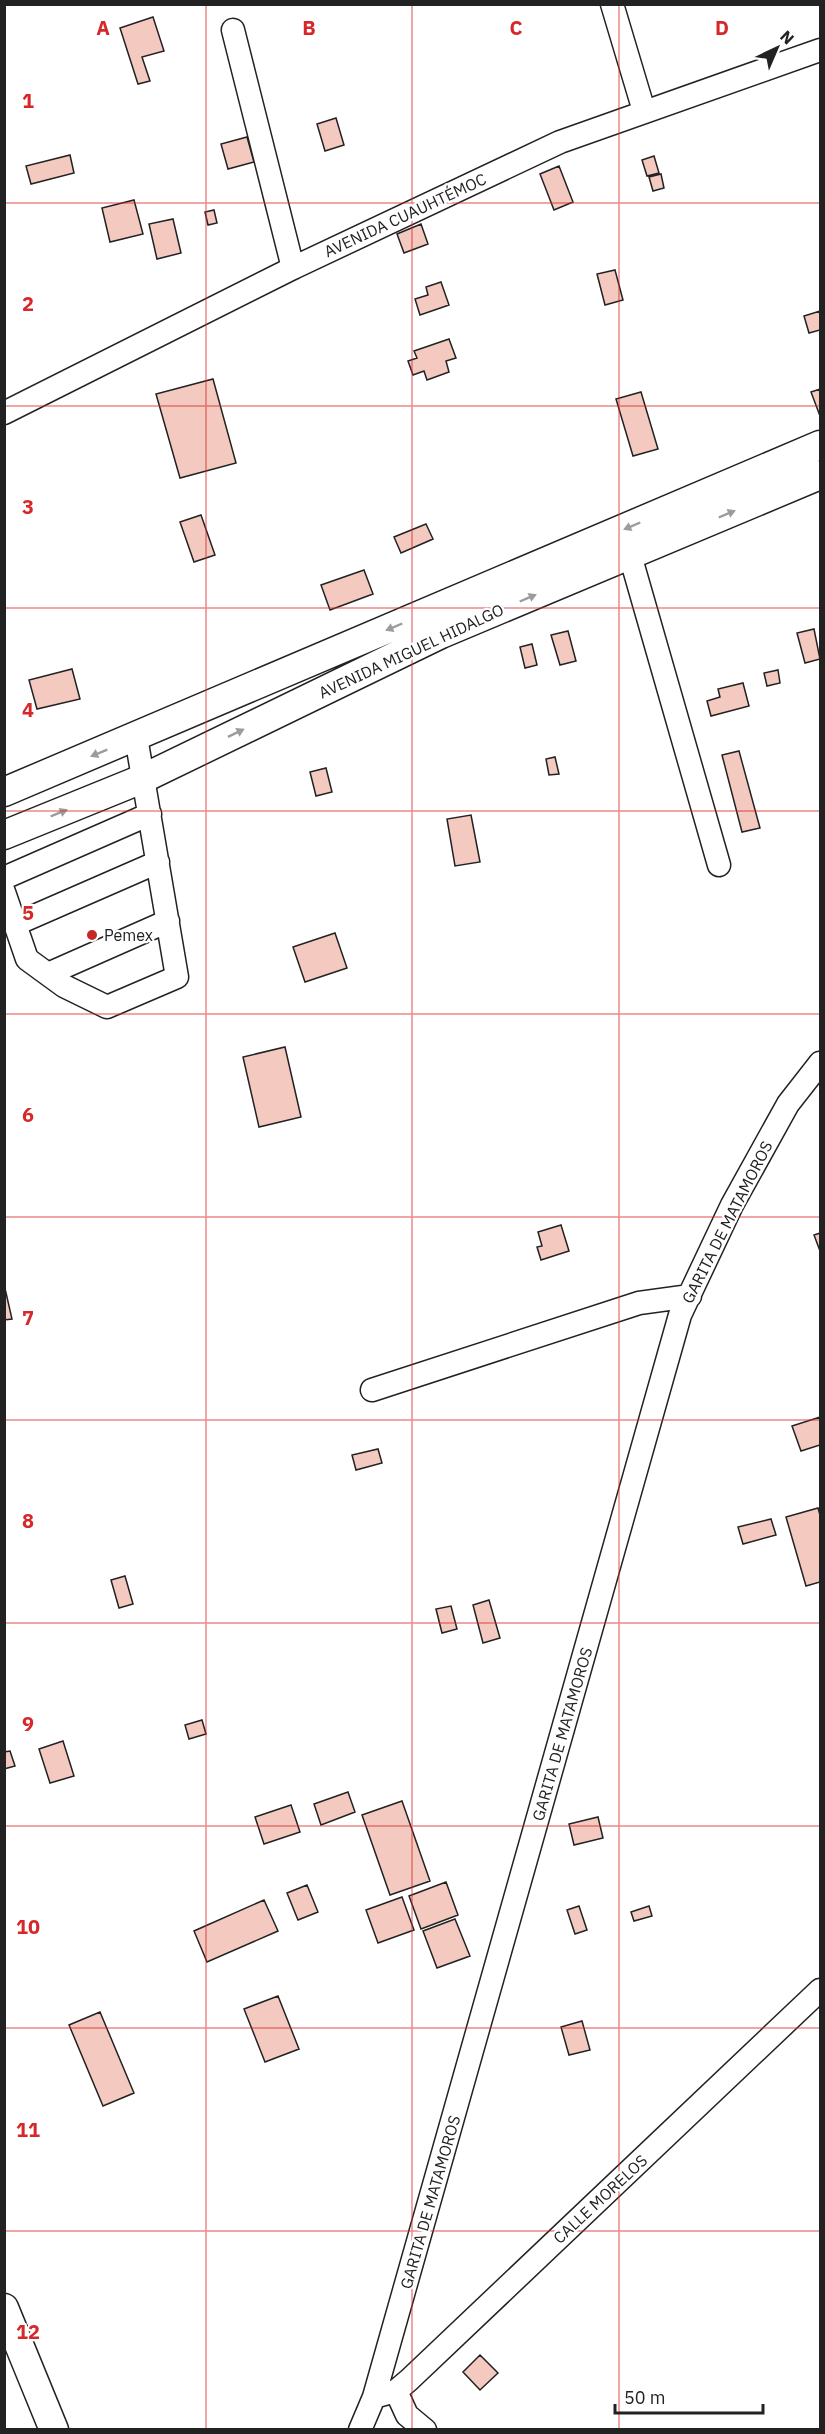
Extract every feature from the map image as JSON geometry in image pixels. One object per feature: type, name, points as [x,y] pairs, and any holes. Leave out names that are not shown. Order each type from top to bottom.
[{"type":"main road","name":"AVENIDA MIGUEL HIDALGO","points":[[4,835],[142,779],[436,623],[678,520],[820,445]]},
{"type":"main road","name":"AVENIDA MIGUEL HIDALGO","points":[[4,792],[136,737],[436,623],[630,555],[678,520],[820,475]]},
{"type":"main road","points":[[4,2308],[54,2430]]},
{"type":"street","points":[[612,4],[644,111]]},
{"type":"street","points":[[233,30],[293,268]]},
{"type":"street","name":"AVENIDA CUAUHTÉMOC","points":[[4,413],[293,268],[560,142],[820,50]]},
{"type":"street","points":[[630,555],[719,865]]},
{"type":"street","points":[[4,892],[27,959],[64,986],[107,1007],[177,977],[136,737]]},
{"type":"street","points":[[4,878],[150,813]]},
{"type":"street","points":[[15,924],[158,862]]},
{"type":"street","points":[[48,974],[168,921]]},
{"type":"street","name":"GARITA DE MATAMOROS","points":[[360,2430],[385,2394],[680,1315],[732,1205],[788,1104],[820,1063]]},
{"type":"street","points":[[372,1390],[639,1303],[690,1296]]},
{"type":"street","name":"CALLE MORELOS","points":[[385,2394],[820,1990]]},
{"type":"street","points":[[385,2394],[425,2430]]},
{"type":"building","points":[[153,17],[164,51],[142,57],[150,81],[138,84],[120,28]]},
{"type":"building","points":[[336,118],[344,145],[325,151],[317,124]]},
{"type":"building","points":[[247,137],[254,162],[228,169],[221,144]]},
{"type":"building","points":[[70,155],[74,173],[31,184],[26,166]]},
{"type":"building","points":[[654,156],[659,173],[647,176],[642,160]]},
{"type":"building","points":[[559,166],[573,202],[554,210],[540,174]]},
{"type":"building","points":[[661,174],[664,188],[653,191],[649,177]]},
{"type":"building","points":[[134,200],[143,234],[110,242],[102,208]]},
{"type":"building","points":[[214,210],[217,223],[208,225],[205,212]]},
{"type":"building","points":[[173,219],[181,253],[157,259],[149,224]]},
{"type":"building","points":[[421,224],[428,244],[404,253],[397,234]]},
{"type":"building","points":[[615,270],[623,300],[605,305],[597,274]]},
{"type":"building","points":[[441,282],[449,305],[420,315],[415,299],[428,295],[426,287]]},
{"type":"building","points":[[820,311],[820,330],[809,333],[804,316]]},
{"type":"building","points":[[449,339],[456,358],[446,361],[449,372],[427,380],[424,371],[413,375],[408,361],[417,358],[414,351]]},
{"type":"building","points":[[213,379],[236,463],[180,478],[156,394]]},
{"type":"building","points":[[820,389],[820,416],[811,392]]},
{"type":"building","points":[[641,392],[658,449],[633,456],[616,399]]},
{"type":"building","points":[[201,515],[215,555],[194,562],[180,522]]},
{"type":"building","points":[[426,524],[433,539],[401,553],[394,537]]},
{"type":"building","points":[[364,570],[373,594],[330,610],[321,585]]},
{"type":"building","points":[[814,629],[820,659],[805,663],[797,633]]},
{"type":"building","points":[[568,631],[576,661],[560,665],[551,635]]},
{"type":"building","points":[[532,644],[537,665],[525,668],[520,647]]},
{"type":"building","points":[[72,669],[80,699],[37,709],[29,680]]},
{"type":"building","points":[[778,670],[780,683],[767,686],[764,673]]},
{"type":"building","points":[[743,683],[749,706],[711,716],[707,701],[720,697],[718,689]]},
{"type":"building","points":[[739,751],[760,828],[742,832],[722,755]]},
{"type":"building","points":[[555,757],[559,774],[549,775],[546,759]]},
{"type":"building","points":[[326,768],[332,792],[316,796],[310,772]]},
{"type":"building","points":[[471,815],[480,862],[455,866],[447,819]]},
{"type":"building","points":[[335,933],[347,968],[305,982],[293,947]]},
{"type":"building","points":[[285,1047],[301,1117],[259,1127],[243,1057]]},
{"type":"building","points":[[561,1225],[569,1251],[541,1260],[537,1247],[542,1246],[538,1232]]},
{"type":"building","points":[[820,1233],[820,1251],[814,1235]]},
{"type":"building","points":[[4,1284],[12,1319],[4,1320]]},
{"type":"building","points":[[820,1417],[820,1445],[801,1451],[792,1426]]},
{"type":"building","points":[[378,1449],[382,1463],[356,1470],[352,1455]]},
{"type":"building","points":[[818,1508],[820,1515],[820,1582],[806,1586],[786,1517]]},
{"type":"building","points":[[771,1519],[776,1535],[743,1544],[738,1527]]},
{"type":"building","points":[[125,1576],[133,1604],[119,1608],[111,1580]]},
{"type":"building","points":[[489,1600],[500,1638],[483,1643],[473,1605]]},
{"type":"building","points":[[451,1606],[457,1629],[442,1633],[436,1609]]},
{"type":"building","points":[[202,1720],[206,1734],[189,1739],[185,1725]]},
{"type":"building","points":[[63,1741],[74,1776],[50,1783],[39,1749]]},
{"type":"building","points":[[10,1751],[15,1766],[4,1769],[4,1752]]},
{"type":"building","points":[[348,1792],[355,1812],[321,1825],[314,1804]]},
{"type":"building","points":[[402,1801],[430,1881],[390,1895],[362,1815]]},
{"type":"building","points":[[291,1805],[300,1832],[264,1844],[255,1817]]},
{"type":"building","points":[[598,1817],[603,1838],[574,1845],[569,1824]]},
{"type":"building","points":[[446,1882],[458,1915],[421,1929],[409,1896]]},
{"type":"building","points":[[307,1885],[318,1912],[298,1920],[287,1893]]},
{"type":"building","points":[[402,1897],[414,1930],[378,1943],[366,1910]]},
{"type":"building","points":[[264,1900],[278,1931],[207,1962],[194,1931]]},
{"type":"building","points":[[579,1906],[587,1930],[575,1934],[567,1910]]},
{"type":"building","points":[[649,1906],[652,1916],[634,1921],[631,1912]]},
{"type":"building","points":[[455,1919],[470,1956],[437,1968],[423,1931]]},
{"type":"building","points":[[278,1996],[299,2049],[265,2062],[244,2009]]},
{"type":"building","points":[[100,2012],[134,2093],[103,2106],[69,2025]]},
{"type":"building","points":[[582,2021],[590,2050],[569,2055],[561,2027]]},
{"type":"building","points":[[480,2355],[498,2373],[480,2390],[463,2372]]},
{"type":"place","name":"Pemex","points":[[92,935]]}]
